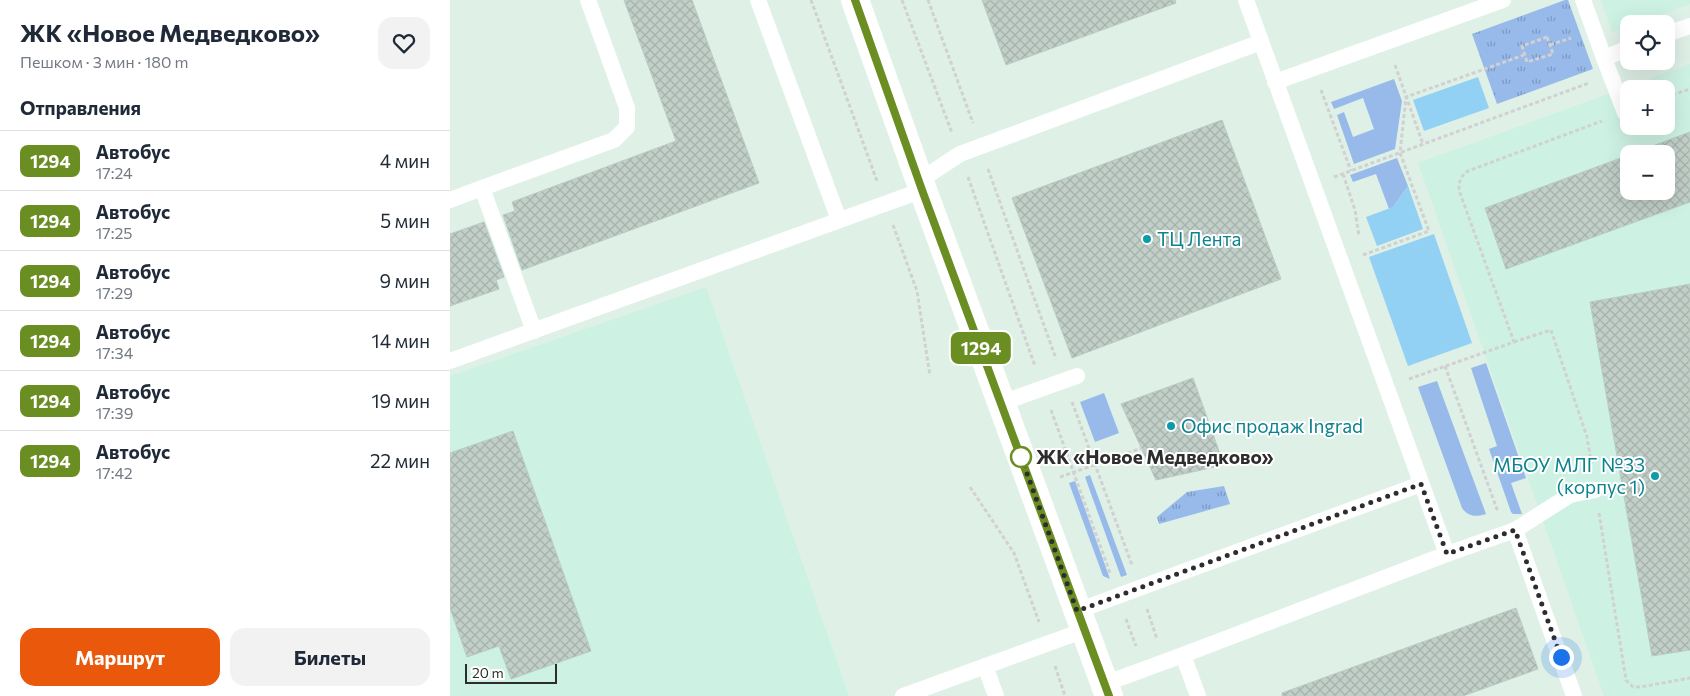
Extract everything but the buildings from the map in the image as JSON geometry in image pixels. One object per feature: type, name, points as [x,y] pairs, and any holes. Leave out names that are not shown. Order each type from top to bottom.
[{"type":"street","points":[[855,0],[921,186],[1107,690]]},
{"type":"lane","points":[[450,200],[614,140],[627,127],[627,108],[588,0]]},
{"type":"lane","points":[[758,0],[839,220]]},
{"type":"lane","points":[[1246,0],[1447,554]]},
{"type":"lane","points":[[1275,82],[1503,0]]},
{"type":"lane","points":[[1582,0],[1620,100]]},
{"type":"lane","points":[[1675,31],[1690,26]]},
{"type":"lane","points":[[450,361],[839,220],[921,186],[960,154],[1261,42]]},
{"type":"lane","points":[[1604,58],[1620,52]]},
{"type":"lane","points":[[482,188],[534,331]]},
{"type":"lane","points":[[1001,403],[1071,379]]},
{"type":"lane","points":[[904,696],[1047,644],[1118,596],[1421,484]]},
{"type":"lane","points":[[1107,690],[1144,669],[1515,530],[1570,495],[1595,490]]},
{"type":"lane","points":[[1515,530],[1574,696]]},
{"type":"lane","points":[[1182,655],[1198,696]]},
{"type":"lane","points":[[985,666],[996,696]]},
{"type":"path","points":[[902,0],[960,154],[1144,669]]},
{"type":"path","points":[[928,0],[980,146],[1071,379],[1095,465],[1165,662]]},
{"type":"path","points":[[1547,38],[1553,54],[1527,62],[1524,55],[1522,46],[1547,38]]},
{"type":"path","points":[[1386,42],[1423,144]]},
{"type":"path","points":[[1406,97],[1524,55]]},
{"type":"path","points":[[1312,69],[1351,171]]},
{"type":"path","points":[[1313,185],[1610,75]]},
{"type":"path","points":[[1675,94],[1690,88]]},
{"type":"path","points":[[1341,262],[1429,231],[1400,153],[1406,97]]},
{"type":"path","points":[[1386,387],[1514,342],[1460,193],[1458,186],[1462,175],[1468,171],[1620,115]]},
{"type":"path","points":[[1343,174],[1355,210],[1361,245]]},
{"type":"path","points":[[1362,250],[1366,263]]},
{"type":"path","points":[[1445,366],[1500,515],[1493,518]]},
{"type":"path","points":[[1406,370],[1412,388]]},
{"type":"path","points":[[1032,487],[1142,448]]},
{"type":"path","points":[[970,487],[1014,553],[1065,696]]},
{"type":"shaded area","points":[[1601,0],[1690,0],[1690,4],[1660,15],[1620,15],[1620,29],[1612,32]]},
{"type":"shaded area","points":[[1690,64],[1690,696],[1604,696],[1418,163],[1620,89],[1620,135],[1675,135],[1675,80],[1646,80]]},
{"type":"shaded area","points":[[1478,77],[1489,108],[1424,131],[1413,100]]},
{"type":"shaded area","points":[[1408,186],[1423,229],[1377,246],[1366,217],[1393,207]]},
{"type":"shaded area","points":[[1434,234],[1472,343],[1408,366],[1369,257]]},
{"type":"shaded area","points":[[706,287],[849,696],[450,696],[450,376]]},
{"type":"green space","points":[[1568,0],[1593,69],[1497,104],[1472,34]]},
{"type":"green space","points":[[1394,79],[1402,101],[1395,149],[1354,164],[1337,115],[1344,112],[1353,137],[1374,129],[1363,98],[1334,109],[1331,102]]},
{"type":"green space","points":[[1397,158],[1408,186],[1393,207],[1389,209],[1376,174],[1353,182],[1350,175]]},
{"type":"green space","points":[[1486,363],[1526,478],[1511,483],[1522,514],[1513,514],[1511,512],[1489,449],[1497,446],[1471,368]]},
{"type":"green space","points":[[1437,381],[1486,514],[1473,516],[1462,508],[1418,387]]},
{"type":"green space","points":[[1104,393],[1119,433],[1095,442],[1080,402]]},
{"type":"green space","points":[[1090,475],[1127,575],[1121,577],[1085,477]]},
{"type":"green space","points":[[1075,481],[1110,579],[1103,576],[1069,483]]},
{"type":"green space","points":[[1224,486],[1230,504],[1159,524],[1157,517],[1187,492]]},
{"type":"bus line","name":"1294","points":[[855,0],[922,190],[1109,696]]},
{"type":"place","name":"ТЦ Лента","points":[[1147,239]]},
{"type":"place","name":"Офис продаж Ingrad","points":[[1171,426]]},
{"type":"place","name":"ЖК «Новое Медведково»","points":[[1021,457]]},
{"type":"place","name":"МБОУ МЛГ №33 (корпус 1)","points":[[1655,476]]},
{"type":"route","points":[[1021,457],[1077,611],[1421,484],[1447,554],[1515,530],[1561,657]]}]
